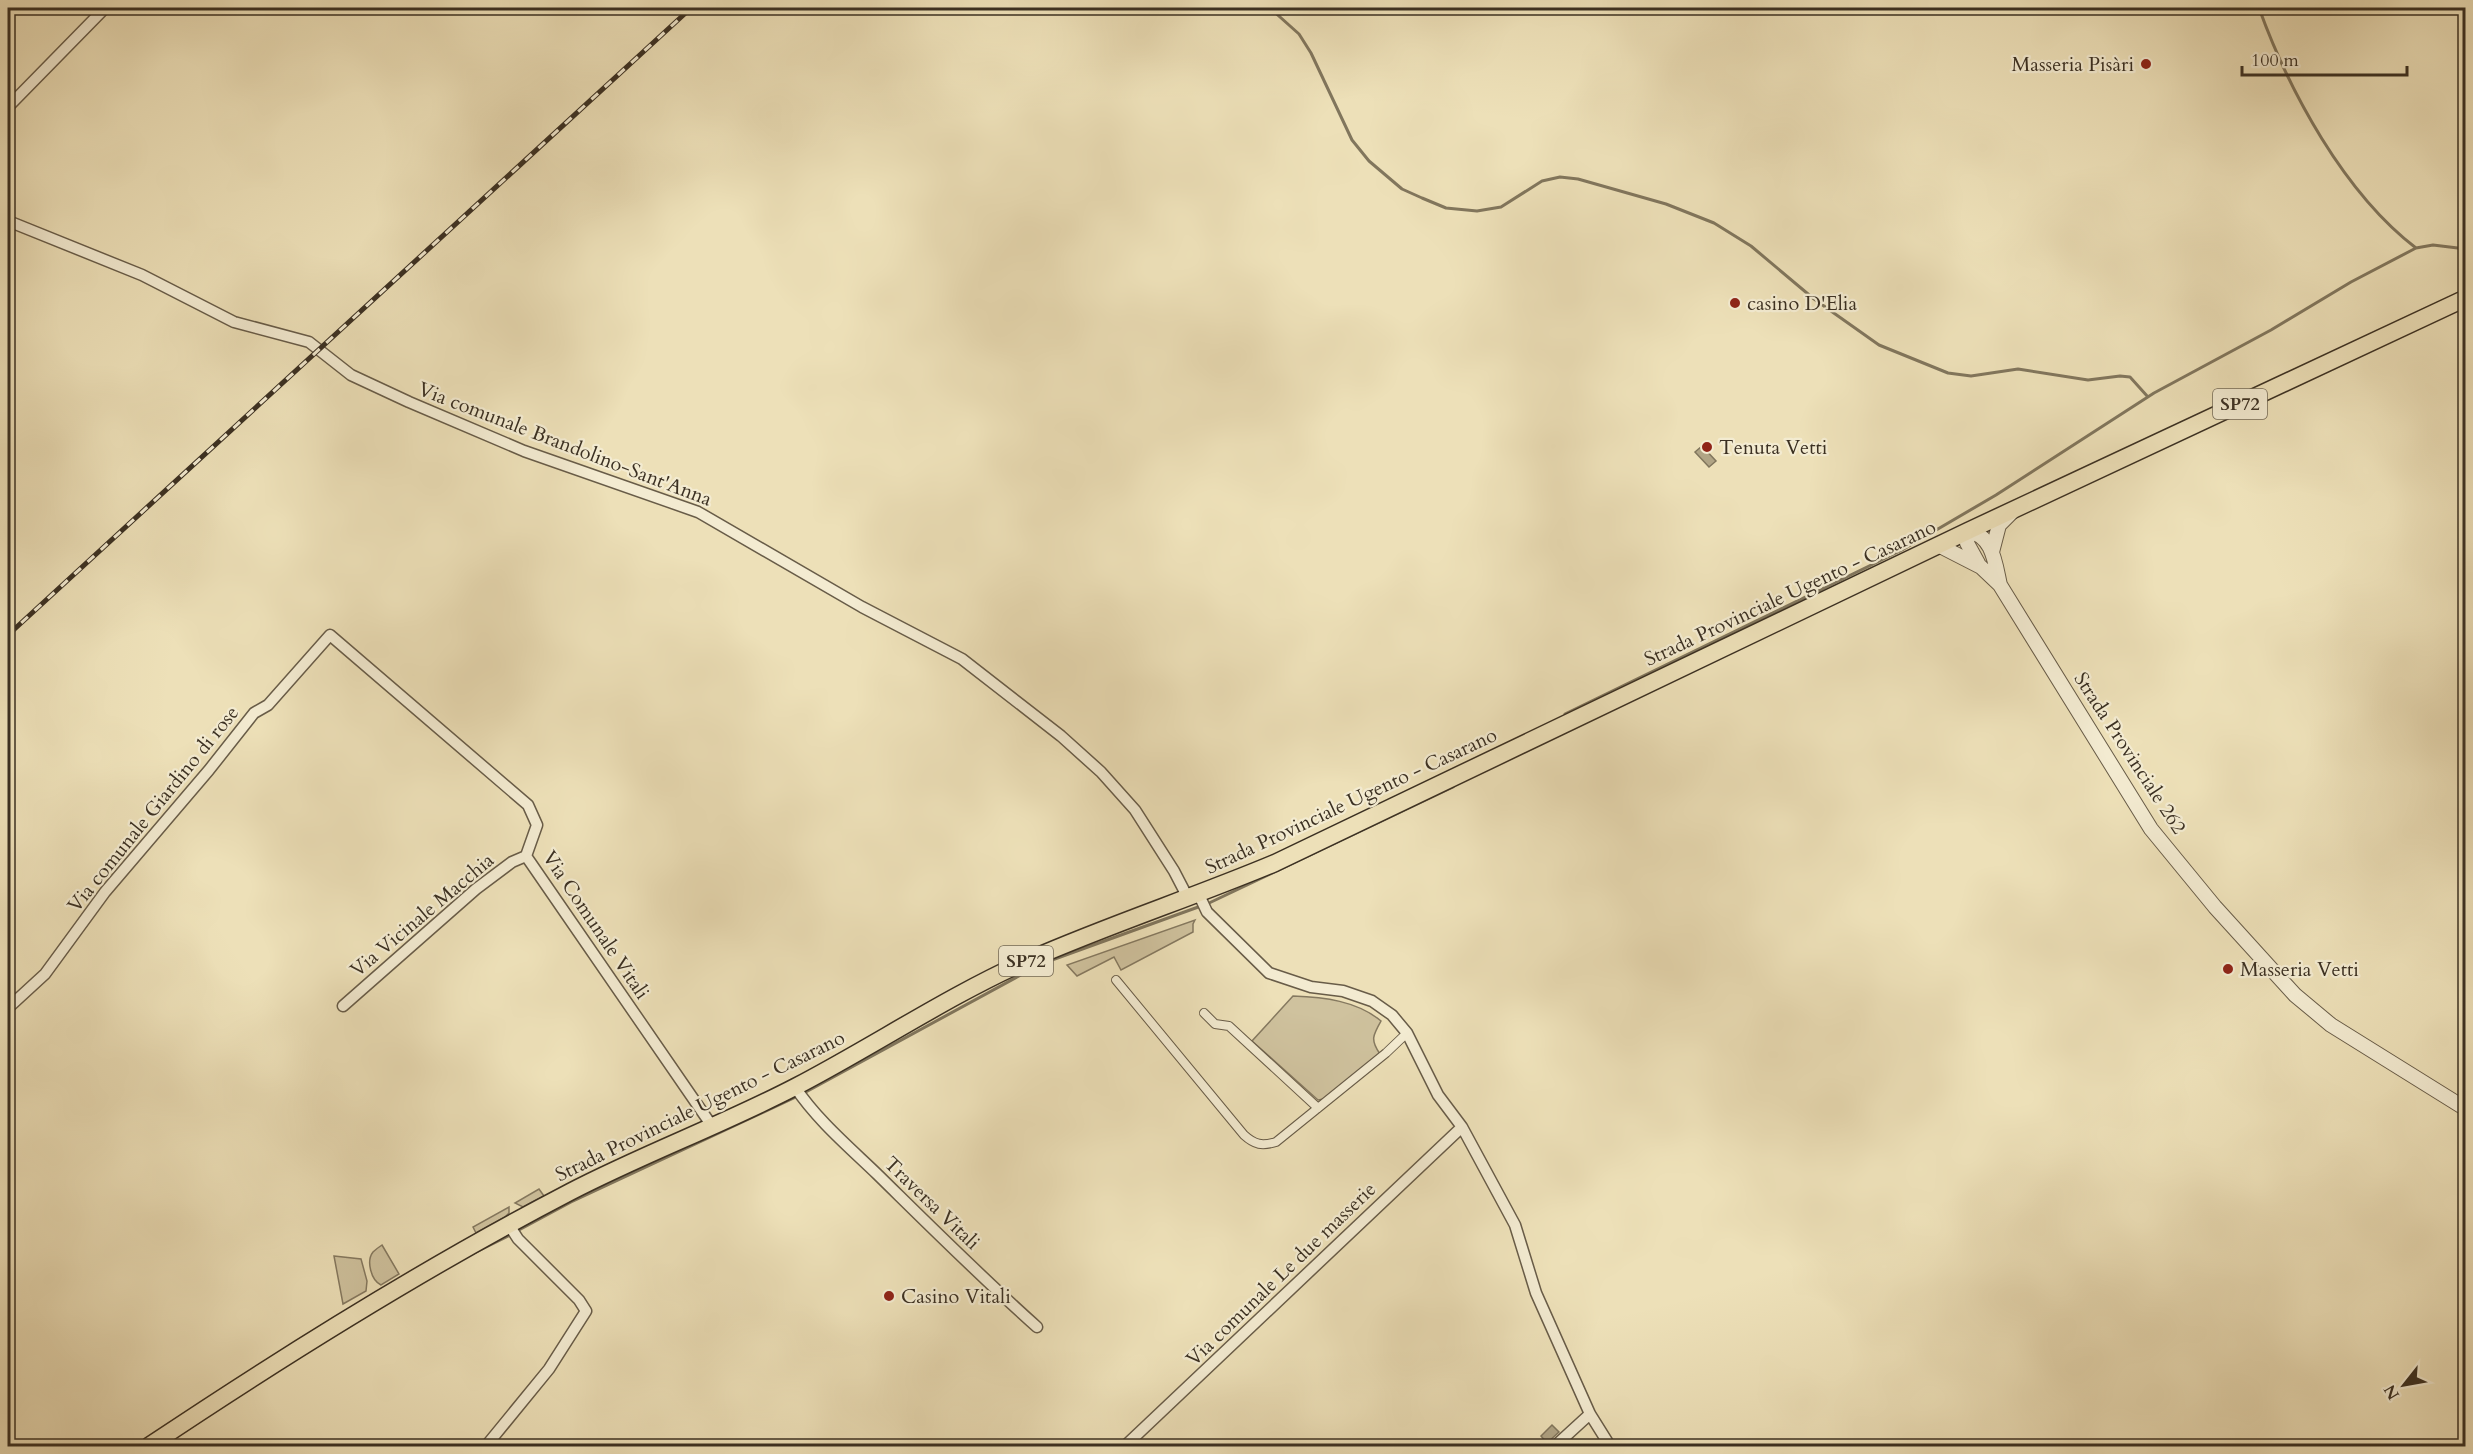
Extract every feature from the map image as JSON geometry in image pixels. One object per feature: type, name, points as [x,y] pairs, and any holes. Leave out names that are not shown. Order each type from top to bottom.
[{"type":"main road","name":"Strada Provinciale Ugento - Casarano","points":[[149,1446],[282,1358],[413,1279],[514,1232],[572,1191],[795,1087],[1028,960],[1194,897],[1275,863],[1968,531],[2466,298]]},
{"type":"street","points":[[8,107],[105,8]]},
{"type":"street","name":"Via comunale Brandolino-Sant'Anna","points":[[8,221],[142,275],[234,322],[309,342],[351,375],[524,451],[698,512],[862,607],[962,658],[1061,736],[1101,772],[1135,810],[1174,871],[1194,897],[1269,973],[1311,987],[1343,991],[1372,1001],[1392,1015],[1407,1033],[1438,1095],[1461,1127],[1515,1225],[1536,1293],[1590,1414],[1610,1446]]},
{"type":"street","points":[[1992,552],[1999,525],[2014,510]]},
{"type":"street","points":[[1980,567],[1967,543],[1968,531],[1979,533],[1992,552],[2000,585]]},
{"type":"street","points":[[1940,546],[1980,567],[2000,585]]},
{"type":"street","name":"Strada Provinciale 262","points":[[2000,585],[2151,829],[2215,907],[2295,995],[2331,1025],[2466,1109]]},
{"type":"street","name":"Via Comunale Vitali","points":[[330,635],[528,805],[537,825],[526,856],[712,1126]]},
{"type":"street","name":"Via comunale Giardino di rose","points":[[8,1008],[45,974],[105,892],[209,770],[254,713],[268,705],[330,635]]},
{"type":"street","name":"Via Vicinale Macchia","points":[[343,1006],[476,889],[512,862],[526,856]]},
{"type":"street","points":[[1116,980],[1244,1135],[1255,1144],[1266,1145],[1276,1142],[1407,1033]]},
{"type":"street","points":[[1204,1013],[1215,1024],[1229,1026],[1318,1108]]},
{"type":"street","name":"Traversa Vitali","points":[[795,1087],[805,1102],[946,1242],[1037,1327]]},
{"type":"street","name":"Via comunale Le due masserie","points":[[1125,1446],[1461,1127]]},
{"type":"street","points":[[486,1446],[549,1369],[586,1311],[579,1300],[514,1232]]},
{"type":"street","points":[[1555,1446],[1590,1414]]},
{"type":"shaded area","points":[[1702,446],[1716,461],[1709,467],[1695,452]]},
{"type":"shaded area","points":[[1195,920],[1193,932],[1121,970],[1114,957],[1077,976],[1067,965]]},
{"type":"shaded area","points":[[1293,996],[1340,1001],[1372,1014],[1381,1021],[1374,1038],[1380,1054],[1324,1099],[1318,1100],[1252,1041]]},
{"type":"shaded area","points":[[539,1189],[544,1196],[523,1207],[515,1203]]},
{"type":"shaded area","points":[[509,1207],[509,1213],[505,1217],[476,1233],[473,1227]]},
{"type":"shaded area","points":[[382,1245],[399,1274],[381,1285],[372,1275],[370,1260],[373,1252]]},
{"type":"shaded area","points":[[334,1256],[361,1259],[367,1281],[366,1291],[343,1304]]},
{"type":"shaded area","points":[[1552,1425],[1559,1432],[1547,1443],[1541,1436]]},
{"type":"waterway","points":[[1270,8],[1299,34],[1311,53],[1352,140],[1369,161],[1402,189],[1422,198],[1446,208],[1477,211],[1501,207],[1542,181],[1560,177],[1578,179],[1666,204],[1714,223],[1751,246],[1814,299],[1879,345],[1948,373],[1971,376],[2018,369],[2088,380],[2130,377],[2148,397]]},
{"type":"waterway","points":[[2259,8],[2286,73],[2322,138],[2365,199],[2416,248]]},
{"type":"waterway","points":[[1565,714],[1902,550],[1996,495],[2154,393],[2416,248],[2433,245],[2466,249]]},
{"type":"waterway","points":[[1207,904],[1453,787]]},
{"type":"waterway","points":[[804,1093],[1041,964],[1201,906]]},
{"type":"waterway","points":[[517,1231],[571,1202],[798,1096]]},
{"type":"waterway","points":[[472,1254],[512,1234]]},
{"type":"railway","points":[[8,635],[691,8]]},
{"type":"place","name":"Masseria Pisàri","points":[[2146,64]]},
{"type":"place","name":"casino D'Elia","points":[[1735,303]]},
{"type":"place","name":"Tenuta Vetti","points":[[1707,447]]},
{"type":"place","name":"Masseria Vetti","points":[[2228,969]]},
{"type":"place","name":"Casino Vitali","points":[[889,1296]]}]
